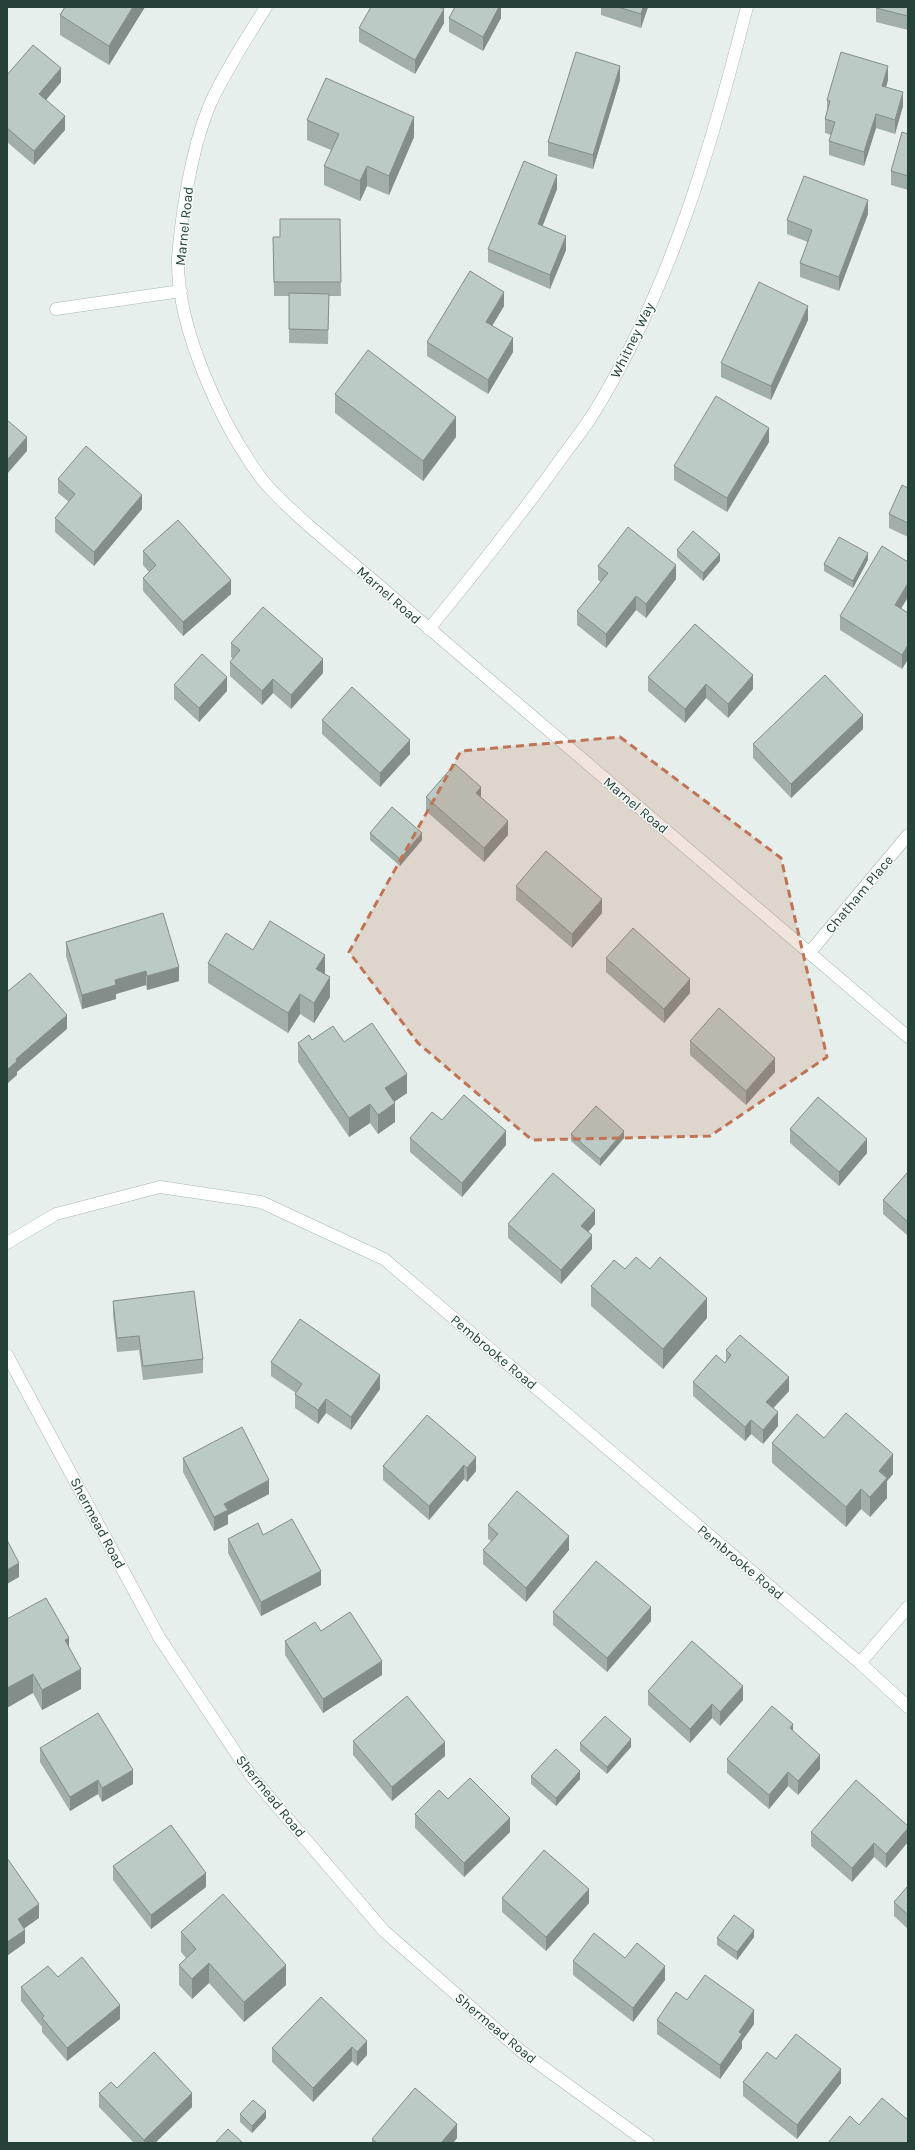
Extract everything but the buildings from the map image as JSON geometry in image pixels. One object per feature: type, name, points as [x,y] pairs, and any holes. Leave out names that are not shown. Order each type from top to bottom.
[{"type":"street","name":"Marnel Road","points":[[266,7],[229,66],[210,104],[200,132],[192,158],[181,230],[178,261],[181,291],[190,332],[210,386],[229,426],[262,478],[308,525],[810,952],[908,1038]]},
{"type":"street","name":"Whitney Way","points":[[429,629],[516,522],[585,425],[630,349],[661,279],[697,180],[722,106],[747,7]]},
{"type":"street","points":[[56,309],[181,291]]},
{"type":"street","name":"Chatham Place","points":[[810,952],[908,835]]},
{"type":"street","name":"Pembrooke Road","points":[[7,1243],[56,1214],[160,1187],[261,1202],[384,1259],[860,1663],[908,1707]]},
{"type":"street","name":"Shermead Road","points":[[7,1355],[159,1637],[252,1777],[384,1931],[521,2051],[648,2143]]},
{"type":"street","points":[[860,1663],[908,1607]]},
{"type":"highlighted area","points":[[620,737],[781,858],[827,1057],[710,1136],[532,1140],[418,1043],[349,952],[461,751]]}]
